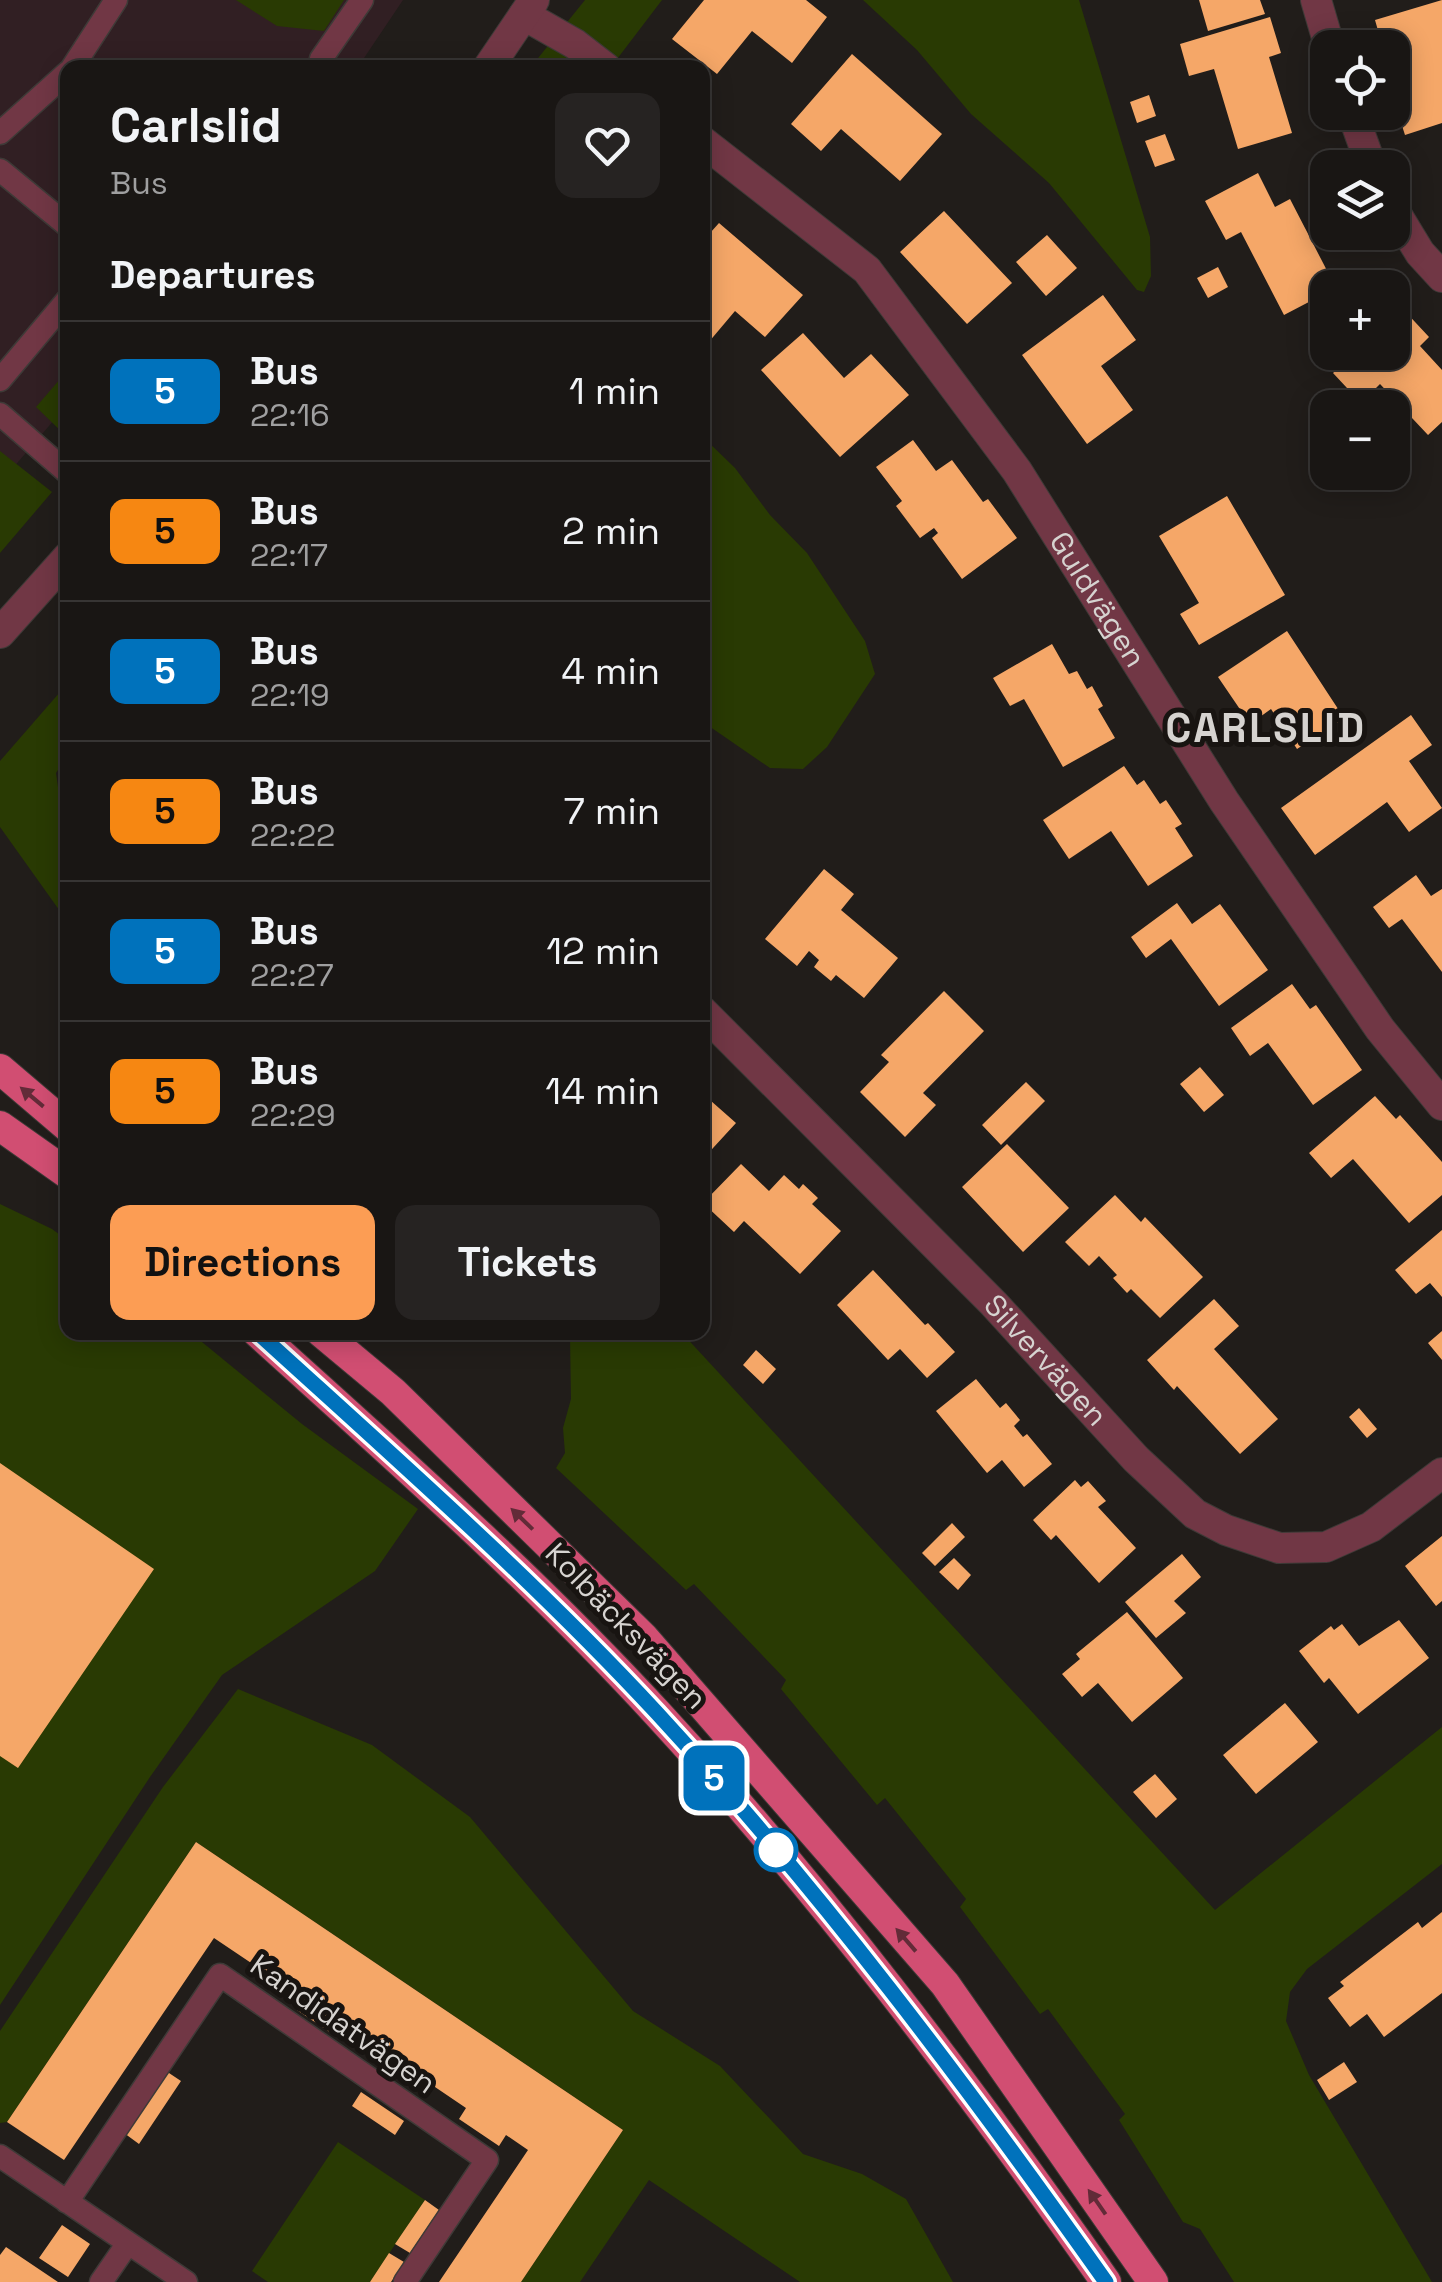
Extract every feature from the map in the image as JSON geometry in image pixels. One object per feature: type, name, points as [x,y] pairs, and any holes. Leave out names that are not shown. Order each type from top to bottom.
[{"type":"highway","points":[[0,1070],[60,1120]]},
{"type":"highway","points":[[0,1126],[60,1168]]},
{"type":"highway","name":"Kolbäcksvägen","points":[[266,1340],[535,1588],[656,1712],[752,1820],[902,2001],[1106,2282]]},
{"type":"highway","name":"Kolbäcksvägen","points":[[331,1340],[393,1392],[644,1638],[945,1984],[1153,2282]]},
{"type":"street","points":[[1316,0],[1325,30]]},
{"type":"street","points":[[493,60],[529,8],[595,60]]},
{"type":"street","name":"Guldvägen","points":[[710,147],[867,270],[1017,471],[1224,801],[1380,1029],[1442,1105]]},
{"type":"street","points":[[1410,237],[1442,277]]},
{"type":"street","points":[[0,633],[60,566]]},
{"type":"street","name":"Silvervägen","points":[[710,1020],[994,1304],[1136,1459],[1195,1514],[1226,1530],[1280,1548],[1326,1547],[1371,1526],[1442,1473]]},
{"type":"lane","points":[[77,60],[116,0]]},
{"type":"lane","points":[[321,60],[362,0]]},
{"type":"lane","points":[[0,134],[60,79]]},
{"type":"lane","points":[[0,170],[60,219]]},
{"type":"lane","points":[[0,380],[60,309]]},
{"type":"lane","points":[[0,414],[60,466]]},
{"type":"lane","name":"Kandidatvägen","points":[[67,2202],[220,1976],[487,2160],[404,2282]]},
{"type":"lane","points":[[0,2156],[186,2282]]},
{"type":"lane","points":[[101,2282],[128,2243]]},
{"type":"shaded area","points":[[0,0],[403,0],[363,60],[60,60],[60,413],[0,483]]},
{"type":"green space","points":[[236,0],[344,0],[324,31],[277,26]]},
{"type":"green space","points":[[585,0],[662,0],[616,60],[536,60]]},
{"type":"green space","points":[[863,0],[1079,0],[1150,237],[1151,276],[1144,292],[1137,290],[1049,183],[971,114],[917,50]]},
{"type":"green space","points":[[60,379],[60,430],[36,407]]},
{"type":"green space","points":[[710,444],[807,553],[865,641],[875,674],[827,747],[803,769],[770,768],[710,727]]},
{"type":"green space","points":[[0,451],[52,492],[0,553]]},
{"type":"green space","points":[[60,692],[60,767],[56,773],[60,795],[60,911],[0,827],[0,761]]},
{"type":"green space","points":[[0,1204],[60,1235],[60,1340],[200,1340],[302,1424],[418,1509],[375,1571],[222,1675],[0,2005]]},
{"type":"green space","points":[[570,1340],[688,1340],[1215,1910],[1442,1727],[1442,1864],[1307,1969],[1290,1992],[1286,2021],[1309,2075],[1432,2282],[1234,2282],[1200,2229],[1183,2222],[1119,2120],[1125,2114],[1048,2009],[1040,2014],[960,1907],[966,1899],[885,1798],[877,1805],[781,1689],[786,1680],[694,1584],[686,1590],[556,1468],[565,1453],[563,1428],[571,1399]]},
{"type":"green space","points":[[238,1689],[372,1745],[470,1817],[633,2011],[720,2066],[803,2154],[862,2174],[906,2199],[953,2282],[800,2282],[649,2180],[580,2282],[521,2282],[623,2130],[196,1842],[7,2122],[0,2123],[0,2031],[163,1787]]},
{"type":"green space","points":[[338,2142],[425,2200],[370,2282],[268,2282],[252,2271]]},
{"type":"building","points":[[704,0],[806,0],[827,17],[792,63],[752,31],[717,74],[710,69],[710,60],[699,60],[672,39]]},
{"type":"building","points":[[1199,0],[1260,0],[1265,14],[1208,31]]},
{"type":"building","points":[[1442,0],[1442,123],[1405,135],[1403,130],[1410,130],[1410,30],[1378,30],[1375,20]]},
{"type":"building","points":[[1270,17],[1281,53],[1269,57],[1292,133],[1238,149],[1214,69],[1189,76],[1180,44]]},
{"type":"building","points":[[852,54],[942,134],[900,181],[841,129],[821,151],[791,124]]},
{"type":"building","points":[[1149,95],[1156,116],[1137,123],[1130,102]]},
{"type":"building","points":[[1165,134],[1175,160],[1155,167],[1145,141]]},
{"type":"building","points":[[1258,173],[1275,207],[1290,199],[1310,238],[1310,250],[1316,250],[1327,270],[1310,270],[1310,301],[1284,315],[1241,232],[1226,240],[1205,201]]},
{"type":"building","points":[[944,211],[1012,283],[967,324],[900,252]]},
{"type":"building","points":[[719,223],[803,295],[765,337],[735,311],[710,341],[710,233]]},
{"type":"building","points":[[1047,235],[1077,268],[1046,296],[1016,262]]},
{"type":"building","points":[[1218,267],[1228,287],[1208,298],[1197,278]]},
{"type":"building","points":[[1103,295],[1136,340],[1101,366],[1133,410],[1087,444],[1022,355]]},
{"type":"building","points":[[1410,317],[1429,337],[1420,346],[1442,370],[1442,422],[1428,435],[1410,416],[1410,390],[1386,390],[1380,384],[1374,390],[1349,390],[1333,373],[1410,370]]},
{"type":"building","points":[[803,333],[844,378],[871,354],[909,395],[840,457],[761,370]]},
{"type":"building","points":[[913,440],[936,471],[952,460],[983,502],[988,499],[1017,538],[962,579],[932,538],[938,533],[934,528],[920,538],[896,506],[902,501],[876,467]]},
{"type":"building","points":[[1227,496],[1285,595],[1199,645],[1180,614],[1199,603],[1159,536]]},
{"type":"building","points":[[1287,631],[1344,718],[1297,749],[1271,709],[1250,724],[1218,677]]},
{"type":"building","points":[[1052,644],[1069,674],[1077,671],[1087,689],[1092,686],[1103,706],[1098,709],[1115,738],[1063,767],[1024,699],[1010,706],[993,678]]},
{"type":"building","points":[[1411,715],[1432,745],[1409,761],[1442,808],[1409,832],[1387,802],[1315,855],[1281,808]]},
{"type":"building","points":[[1124,766],[1137,785],[1144,780],[1160,804],[1166,800],[1182,824],[1175,828],[1193,856],[1148,886],[1111,831],[1069,859],[1043,820]]},
{"type":"building","points":[[824,869],[854,894],[841,910],[898,958],[864,998],[836,975],[831,981],[814,967],[819,960],[809,951],[797,966],[765,939]]},
{"type":"building","points":[[1416,875],[1431,896],[1442,889],[1442,972],[1402,919],[1389,928],[1373,907]]},
{"type":"building","points":[[1177,903],[1192,924],[1220,904],[1268,970],[1219,1006],[1171,939],[1146,958],[1131,937]]},
{"type":"building","points":[[1292,984],[1310,1009],[1316,1005],[1362,1070],[1313,1105],[1268,1043],[1250,1056],[1231,1028]]},
{"type":"building","points":[[944,991],[984,1031],[923,1093],[936,1105],[905,1137],[860,1092],[889,1062],[881,1055]]},
{"type":"building","points":[[1200,1067],[1224,1095],[1204,1112],[1180,1084]]},
{"type":"building","points":[[1026,1082],[1045,1101],[1001,1145],[982,1125]]},
{"type":"building","points":[[1375,1096],[1396,1119],[1400,1115],[1442,1162],[1442,1195],[1409,1223],[1353,1159],[1331,1178],[1309,1153]]},
{"type":"building","points":[[710,1100],[736,1123],[710,1151]]},
{"type":"building","points":[[1007,1144],[1069,1208],[1023,1252],[962,1187]]},
{"type":"building","points":[[741,1164],[769,1191],[784,1175],[799,1189],[803,1184],[818,1198],[812,1204],[841,1231],[800,1274],[744,1221],[734,1232],[710,1210],[710,1196]]},
{"type":"building","points":[[1115,1195],[1141,1222],[1145,1217],[1203,1277],[1160,1318],[1131,1289],[1127,1293],[1099,1256],[1089,1266],[1065,1242]]},
{"type":"building","points":[[1442,1230],[1442,1297],[1430,1283],[1416,1294],[1395,1270]]},
{"type":"building","points":[[873,1270],[955,1352],[927,1378],[900,1349],[888,1360],[837,1305]]},
{"type":"building","points":[[1214,1299],[1239,1326],[1214,1349],[1278,1419],[1240,1454],[1177,1386],[1174,1390],[1147,1360]]},
{"type":"building","points":[[1442,1331],[1442,1360],[1428,1343]]},
{"type":"building","points":[[756,1350],[776,1369],[763,1384],[743,1365]]},
{"type":"building","points":[[976,1379],[1000,1408],[1006,1403],[1020,1420],[1014,1426],[1023,1437],[1027,1434],[1052,1464],[1024,1487],[1002,1460],[987,1473],[936,1411]]},
{"type":"building","points":[[1359,1408],[1377,1429],[1367,1438],[1349,1417]]},
{"type":"building","points":[[0,1463],[154,1569],[18,1768],[0,1756]]},
{"type":"building","points":[[1075,1480],[1081,1487],[1088,1481],[1106,1501],[1098,1507],[1136,1548],[1099,1583],[1056,1535],[1051,1540],[1033,1520]]},
{"type":"building","points":[[952,1523],[965,1537],[935,1566],[922,1553]]},
{"type":"building","points":[[1442,1536],[1442,1601],[1436,1606],[1405,1566]]},
{"type":"building","points":[[1182,1554],[1201,1577],[1174,1601],[1186,1613],[1156,1638],[1125,1602]]},
{"type":"building","points":[[954,1558],[971,1575],[958,1590],[939,1572]]},
{"type":"building","points":[[1127,1612],[1183,1678],[1132,1722],[1098,1683],[1082,1697],[1062,1674],[1080,1659],[1076,1654]]},
{"type":"building","points":[[1399,1620],[1429,1658],[1358,1714],[1329,1678],[1324,1683],[1299,1651],[1331,1626],[1334,1630],[1342,1624],[1359,1646]]},
{"type":"building","points":[[1285,1703],[1318,1742],[1256,1794],[1223,1755]]},
{"type":"building","points":[[1155,1774],[1177,1799],[1156,1818],[1133,1792]]},
{"type":"building","points":[[196,1842],[623,2130],[521,2282],[439,2282],[528,2150],[506,2135],[499,2146],[459,2119],[466,2108],[345,2026],[337,2037],[297,2010],[305,1999],[214,1938],[64,2160],[7,2122]]},
{"type":"building","points":[[1442,1912],[1442,1993],[1384,2037],[1367,2014],[1350,2027],[1328,1998],[1344,1986],[1340,1982],[1418,1922],[1422,1928]]},
{"type":"building","points":[[1344,2062],[1357,2082],[1329,2100],[1317,2080]]},
{"type":"building","points":[[166,2071],[181,2081],[139,2144],[124,2133]]},
{"type":"building","points":[[361,2092],[404,2121],[395,2135],[352,2106]]},
{"type":"building","points":[[425,2200],[439,2210],[410,2253],[395,2244]]},
{"type":"building","points":[[62,2225],[90,2244],[68,2277],[39,2258]]},
{"type":"building","points":[[6,2247],[58,2282],[0,2282],[0,2255]]},
{"type":"building","points":[[389,2253],[404,2262],[391,2282],[370,2282]]},
{"type":"bus line","name":"5","points":[[266,1340],[535,1588],[656,1712],[752,1820],[902,2001],[1106,2282]]},
{"type":"district","name":"CARLSLID","points":[[1266,728]]}]
